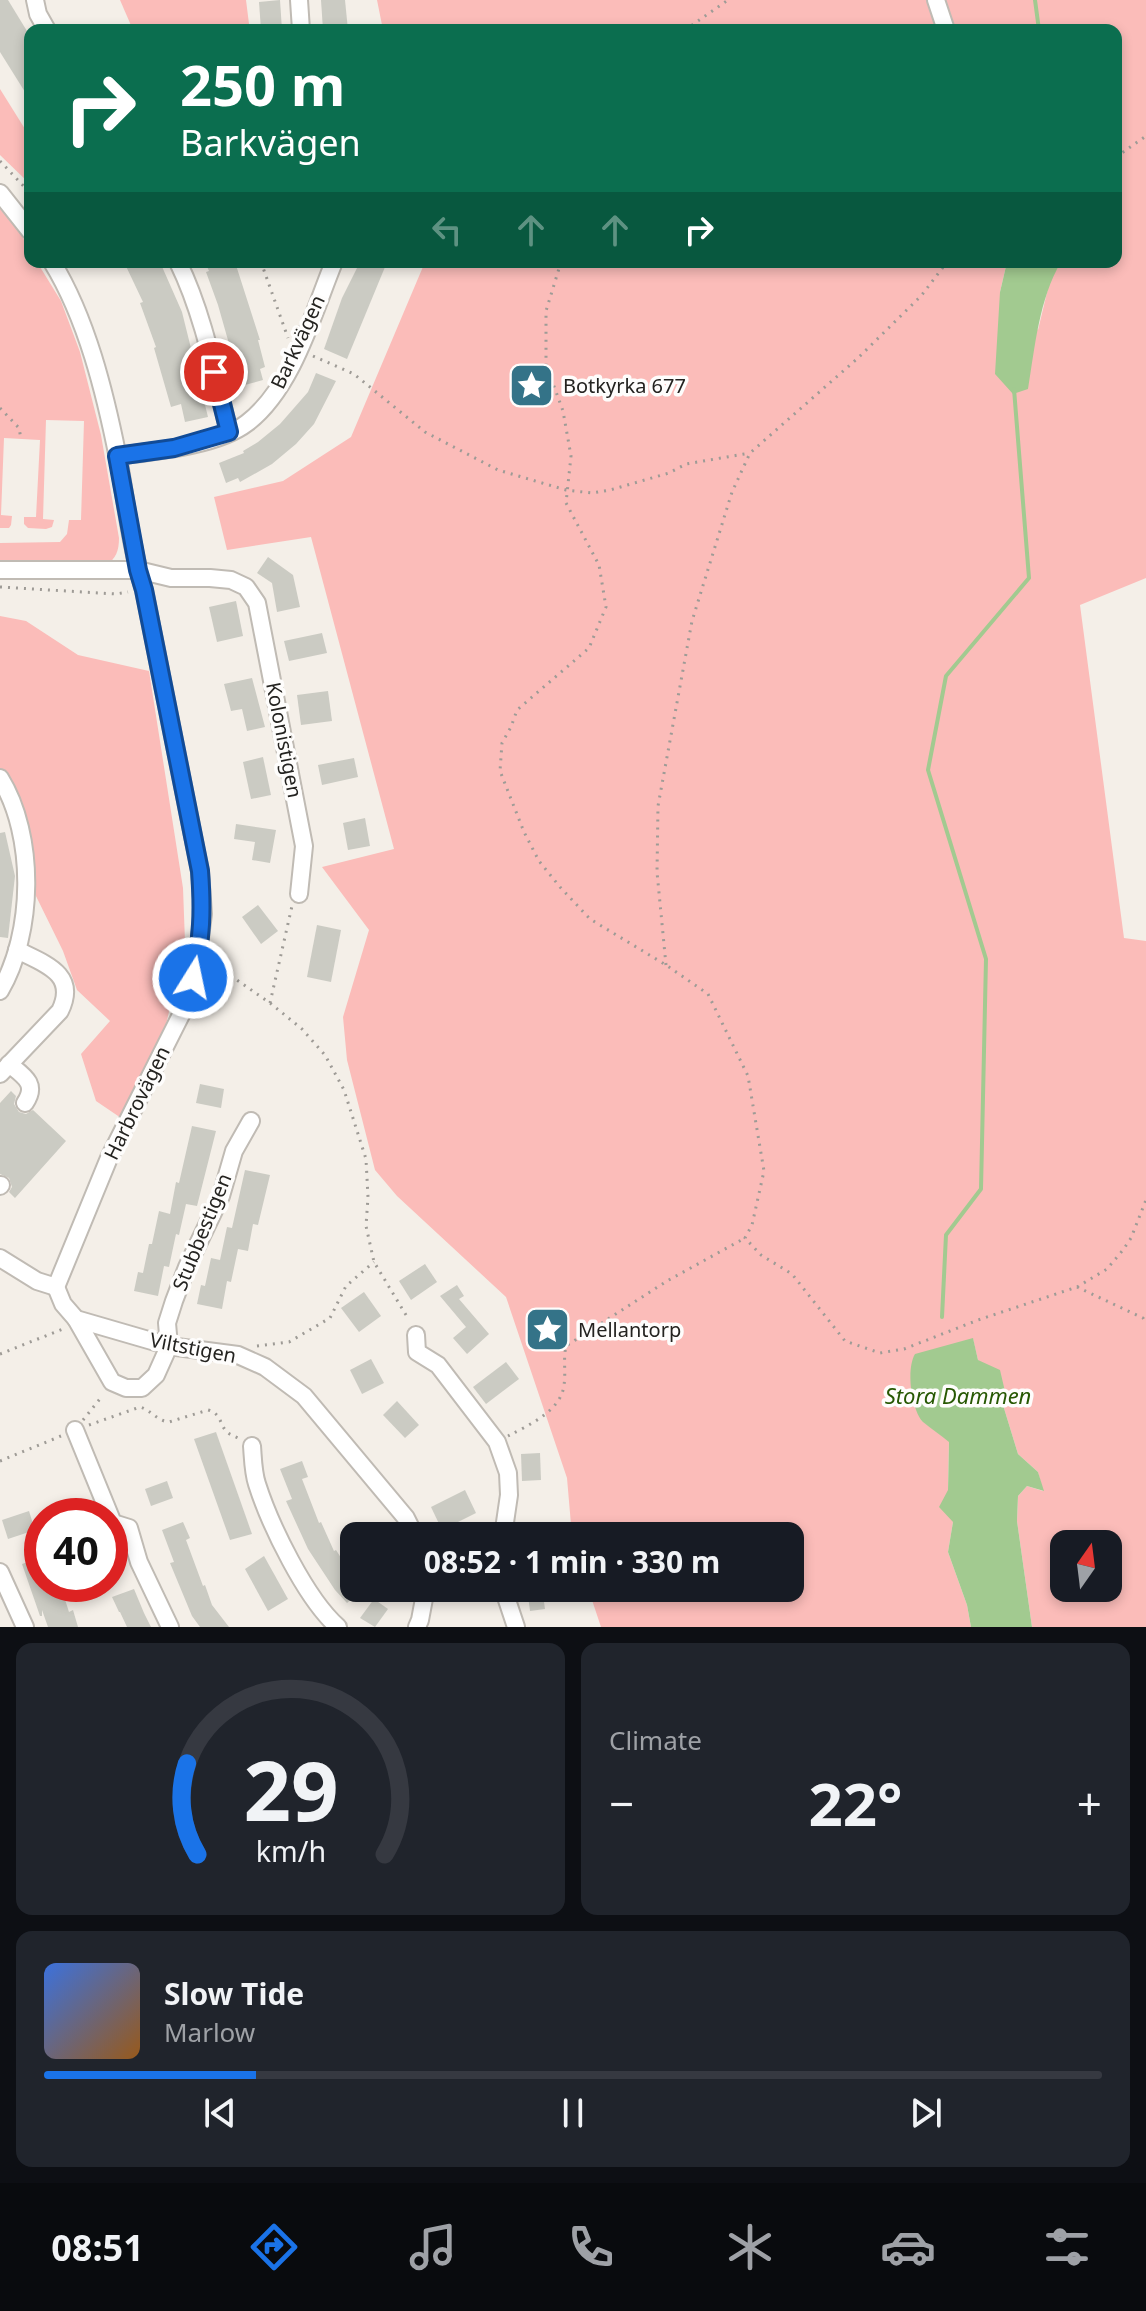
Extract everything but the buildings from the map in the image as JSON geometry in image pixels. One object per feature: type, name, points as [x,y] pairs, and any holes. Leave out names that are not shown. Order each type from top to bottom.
[{"type":"street","points":[[35,0],[44,24]]},
{"type":"street","points":[[299,0],[301,24]]},
{"type":"street","points":[[936,0],[944,24]]},
{"type":"street","points":[[0,193],[24,223]]},
{"type":"street","name":"Harbrovägen","points":[[55,268],[83,324],[117,456],[200,871],[203,914],[187,1003],[109,1158],[56,1287]]},
{"type":"street","points":[[181,268],[206,341],[229,432]]},
{"type":"street","name":"Barkvägen","points":[[117,456],[174,448],[229,432],[246,424],[262,410],[280,386],[299,350],[332,268]]},
{"type":"street","name":"Kolonistigen","points":[[0,570],[138,570],[171,578],[231,580],[246,587],[257,603],[304,846],[299,894]]},
{"type":"street","points":[[0,778],[17,813],[25,856],[26,884],[17,950],[0,991]]},
{"type":"street","points":[[17,950],[51,967],[67,988],[65,1003],[60,1011],[5,1069],[24,1076],[30,1085],[31,1094],[25,1103]]},
{"type":"street","name":"Stubbestigen","points":[[169,1346],[167,1323],[174,1301],[221,1196],[234,1151],[251,1121]]},
{"type":"street","points":[[0,1258],[37,1281],[56,1287],[63,1304],[76,1319],[112,1382],[126,1388],[142,1388],[156,1375],[169,1346]]},
{"type":"street","name":"Viltstigen","points":[[76,1319],[169,1346],[238,1355],[265,1367],[304,1396],[408,1522]]},
{"type":"street","points":[[416,1335],[417,1352],[438,1365],[497,1442],[508,1473],[505,1522]]},
{"type":"street","points":[[75,1430],[113,1523],[129,1528],[139,1562],[170,1627]]},
{"type":"street","points":[[252,1446],[255,1481],[273,1524],[310,1593],[338,1627]]},
{"type":"street","points":[[0,1572],[25,1627]]},
{"type":"street","points":[[417,1627],[423,1602]]},
{"type":"street","points":[[508,1602],[516,1627]]},
{"type":"path","points":[[694,24],[728,0]]},
{"type":"path","points":[[1122,153],[1146,136]]},
{"type":"path","points":[[0,161],[24,187]]},
{"type":"path","points":[[263,268],[289,341],[299,350],[354,374],[425,432],[498,470],[566,490],[592,493],[669,473],[686,464],[750,453]]},
{"type":"path","points":[[497,1442],[558,1404],[565,1380],[563,1359],[566,1346],[667,1281],[745,1238],[752,1225],[764,1171],[748,1076],[708,994],[590,919],[560,887],[539,861],[500,771],[502,743],[517,710],[589,648],[606,607],[599,565],[566,503],[571,456],[563,411],[546,371],[546,311],[559,268]]},
{"type":"path","points":[[666,965],[657,872],[658,806],[692,621],[732,492],[750,453],[858,358],[921,296],[942,268]]},
{"type":"path","points":[[0,408],[19,428],[21,439]]},
{"type":"path","points":[[0,587],[116,594],[144,590]]},
{"type":"path","points":[[270,1003],[289,910],[299,894]]},
{"type":"path","points":[[198,953],[270,1003],[302,1029],[325,1055],[344,1090],[366,1159],[366,1226],[374,1262],[416,1335]]},
{"type":"path","points":[[745,1238],[761,1255],[792,1274],[845,1341],[880,1353],[904,1349],[1077,1287],[1107,1269],[1123,1250],[1146,1200]]},
{"type":"path","points":[[249,1347],[289,1342],[330,1318],[346,1286],[374,1262]]},
{"type":"path","points":[[1077,1287],[1143,1318],[1146,1324]]},
{"type":"path","points":[[0,1354],[67,1328],[76,1319]]},
{"type":"path","points":[[75,1430],[140,1407],[169,1422],[208,1410],[219,1416],[226,1432],[252,1446]]},
{"type":"shaded area","points":[[120,0],[246,0],[249,24],[130,24]]},
{"type":"shaded area","points":[[377,0],[1146,0],[1146,578],[1080,605],[1124,938],[1146,941],[1146,1627],[1032,1627],[1017,1521],[1018,1496],[1027,1486],[1043,1491],[1038,1472],[1018,1454],[1003,1405],[978,1360],[973,1339],[921,1420],[949,1441],[948,1490],[953,1522],[948,1552],[967,1605],[971,1627],[601,1627],[593,1602],[804,1602],[804,1522],[571,1522],[567,1478],[506,1297],[397,1196],[375,1170],[347,1060],[343,1017],[369,930],[322,867],[394,849],[311,537],[227,550],[214,497],[283,481],[351,437],[422,268],[1006,268],[1000,292],[1038,330],[1050,280],[1057,268],[1122,268],[1122,24],[382,24]]},
{"type":"shaded area","points":[[0,89],[24,127],[24,178],[0,155]]},
{"type":"shaded area","points":[[0,209],[24,240],[24,268],[41,268],[61,301],[80,352],[101,435],[118,547],[106,566],[0,563],[0,543],[60,542],[67,534],[69,520],[81,520],[84,421],[46,420],[43,519],[54,520],[52,527],[46,529],[28,528],[24,524],[24,517],[36,517],[40,440],[4,438],[1,515],[12,516],[9,528],[0,528]]},
{"type":"shaded area","points":[[0,616],[26,621],[78,655],[149,671],[183,888],[185,942],[165,1029],[124,1120],[96,1101],[81,1054],[110,1021],[77,990],[63,951],[33,890],[32,850],[23,812],[14,789],[0,768]]},
{"type":"water","points":[[1006,268],[1058,268],[1043,307],[1028,389],[1013,394],[995,374],[1000,292]]},
{"type":"water","name":"Stora Dammen","points":[[973,1338],[978,1360],[1000,1370],[1007,1400],[1003,1405],[1018,1454],[1038,1472],[1044,1491],[1027,1486],[1018,1496],[1017,1521],[1032,1627],[971,1627],[967,1605],[948,1552],[953,1522],[939,1507],[948,1490],[949,1442],[923,1422],[913,1399],[910,1379],[915,1354]]},
{"type":"waterway","points":[[1035,0],[1038,24]]},
{"type":"waterway","points":[[942,1317],[946,1235],[981,1189],[986,959],[928,770],[946,676],[1029,578],[1014,389]]},
{"type":"place","name":"Botkyrka 677","points":[[532,386]]},
{"type":"place","name":"Mellantorp","points":[[547,1330]]},
{"type":"route","points":[[193,978],[203,914],[200,871],[117,456],[174,448],[229,432],[214,372]]}]
